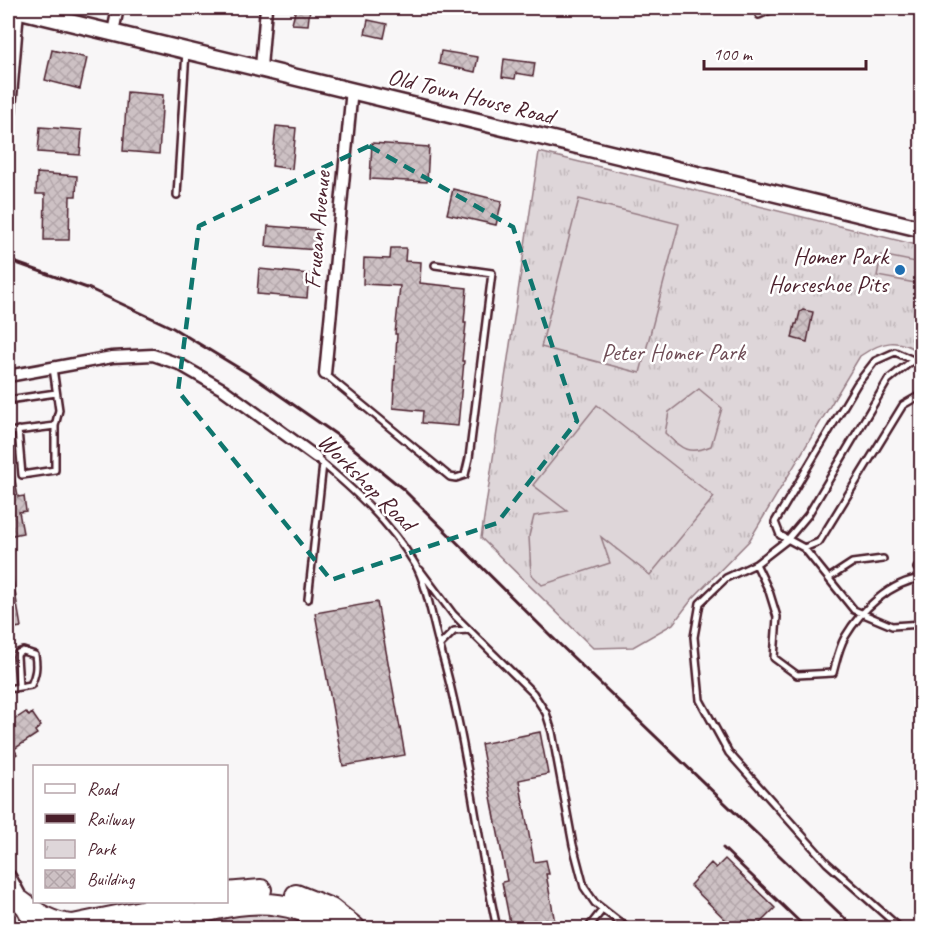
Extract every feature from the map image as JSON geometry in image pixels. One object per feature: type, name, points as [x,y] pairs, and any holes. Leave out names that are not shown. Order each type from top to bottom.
[{"type":"highway","points":[[228,893],[261,890],[299,896],[331,909],[355,928]]},
{"type":"highway","points":[[21,901],[39,915],[64,924],[82,923],[180,903]]},
{"type":"highway","points":[[157,928],[212,910],[243,904],[266,903],[303,910],[334,928]]},
{"type":"highway","points":[[93,928],[113,917]]},
{"type":"main road","name":"Old Town House Road","points":[[14,9],[261,67],[921,229]]},
{"type":"main road","points":[[8,878],[35,928]]},
{"type":"street","points":[[113,32],[118,8]]},
{"type":"street","points":[[261,67],[266,8]]},
{"type":"street","points":[[8,134],[14,9]]},
{"type":"street","name":"Fruean Avenue","points":[[325,374],[352,90]]},
{"type":"street","name":"Workshop Road","points":[[8,376],[130,355],[153,355],[165,358],[224,390],[288,435],[319,461]]},
{"type":"lane","points":[[759,15],[775,8]]},
{"type":"lane","points":[[177,195],[186,50]]},
{"type":"lane","points":[[325,374],[450,477],[465,475],[492,273],[435,265]]},
{"type":"lane","points":[[921,367],[913,360],[895,352],[875,361],[857,384],[775,522],[780,535],[804,548],[854,610],[892,626],[921,624]]},
{"type":"lane","points":[[900,928],[827,863],[729,753],[700,700],[694,637],[700,603],[726,578],[756,564],[787,540],[808,515],[888,380],[913,360]]},
{"type":"lane","points":[[18,430],[22,475],[55,470],[55,426],[59,410],[53,368]]},
{"type":"lane","points":[[8,400],[56,393]]},
{"type":"lane","points":[[804,548],[819,542],[903,405],[921,394]]},
{"type":"lane","points":[[8,432],[55,426]]},
{"type":"lane","points":[[308,599],[319,461]]},
{"type":"lane","name":"Workshop Road","points":[[319,461],[384,521],[417,567],[450,683],[484,872],[497,928]]},
{"type":"lane","points":[[829,579],[852,563],[883,559]]},
{"type":"lane","points":[[756,564],[770,591],[777,617],[774,658],[797,675],[833,673],[843,639],[862,614],[882,596],[907,580],[921,578]]},
{"type":"lane","points":[[417,567],[443,603],[533,693],[546,713],[552,732],[573,845],[584,887],[595,903],[627,928]]},
{"type":"lane","points":[[439,646],[454,631],[469,630]]},
{"type":"lane","points":[[8,689],[19,687],[30,685],[35,677],[37,667],[35,655],[23,651],[16,656],[19,687]]},
{"type":"lane","points":[[588,928],[603,909]]},
{"type":"highlighted area","points":[[369,146],[513,227],[577,421],[497,523],[331,580],[178,391],[199,226]]},
{"type":"green space","name":"Peter Homer Park","points":[[539,152],[921,246],[921,353],[905,345],[890,343],[876,347],[860,356],[749,541],[693,598],[673,624],[633,647],[593,648],[481,538]]},
{"type":"green space","points":[[579,199],[679,224],[640,373],[541,347]]},
{"type":"green space","name":"Homer Park Horseshoe Pits","points":[[881,255],[921,263],[921,284],[877,276]]},
{"type":"green space","points":[[699,389],[722,408],[711,446],[691,450],[681,447],[665,433],[669,412]]},
{"type":"green space","points":[[597,405],[714,497],[650,575],[601,537],[610,563],[542,585],[531,574],[529,536],[534,516],[567,511],[533,485]]},
{"type":"green space","points":[[257,908],[291,913],[324,928],[177,928]]},
{"type":"building","points":[[296,8],[310,8],[308,25],[292,24]]},
{"type":"building","points":[[368,20],[387,24],[384,38],[365,34]]},
{"type":"building","points":[[52,50],[87,58],[80,89],[45,80]]},
{"type":"building","points":[[441,51],[478,57],[475,72],[439,64]]},
{"type":"building","points":[[504,59],[535,63],[533,76],[516,73],[515,79],[502,77]]},
{"type":"building","points":[[127,92],[163,95],[159,154],[123,151]]},
{"type":"building","points":[[276,126],[296,128],[292,169],[272,166]]},
{"type":"building","points":[[40,127],[82,130],[80,155],[38,152]]},
{"type":"building","points":[[372,143],[429,147],[427,182],[370,179]]},
{"type":"building","points":[[37,173],[77,176],[76,196],[70,196],[69,240],[44,240],[45,194],[36,194]]},
{"type":"building","points":[[453,189],[502,201],[496,225],[447,214]]},
{"type":"building","points":[[268,226],[318,230],[317,250],[266,246]]},
{"type":"building","points":[[391,248],[406,248],[405,261],[421,262],[420,283],[467,288],[458,426],[422,423],[423,411],[393,408],[397,334],[395,334],[400,286],[363,284],[364,258],[390,259]]},
{"type":"building","points":[[259,269],[309,274],[307,298],[257,294]]},
{"type":"building","points":[[803,310],[813,312],[807,342],[792,338],[795,324]]},
{"type":"building","points":[[12,463],[18,497],[24,496],[26,511],[19,512],[23,533],[8,536],[8,464]]},
{"type":"building","points":[[12,574],[21,627],[8,629],[8,575]]},
{"type":"building","points":[[377,602],[405,755],[343,766],[315,613]]},
{"type":"building","points":[[26,712],[29,716],[32,713],[41,726],[35,731],[37,734],[14,749],[17,754],[8,760],[8,724]]},
{"type":"building","points":[[540,732],[548,774],[519,780],[534,862],[546,860],[549,874],[546,874],[556,928],[511,928],[502,882],[507,881],[481,744]]},
{"type":"building","points":[[725,859],[775,908],[755,928],[734,928],[690,885],[711,863],[716,868]]},
{"type":"railway","points":[[8,260],[90,289],[173,328],[252,376],[337,435],[403,489],[552,637],[855,928]]},
{"type":"railway","points":[[723,848],[806,928]]},
{"type":"place","name":"Homer Park Horseshoe Pits","points":[[900,270]]}]
